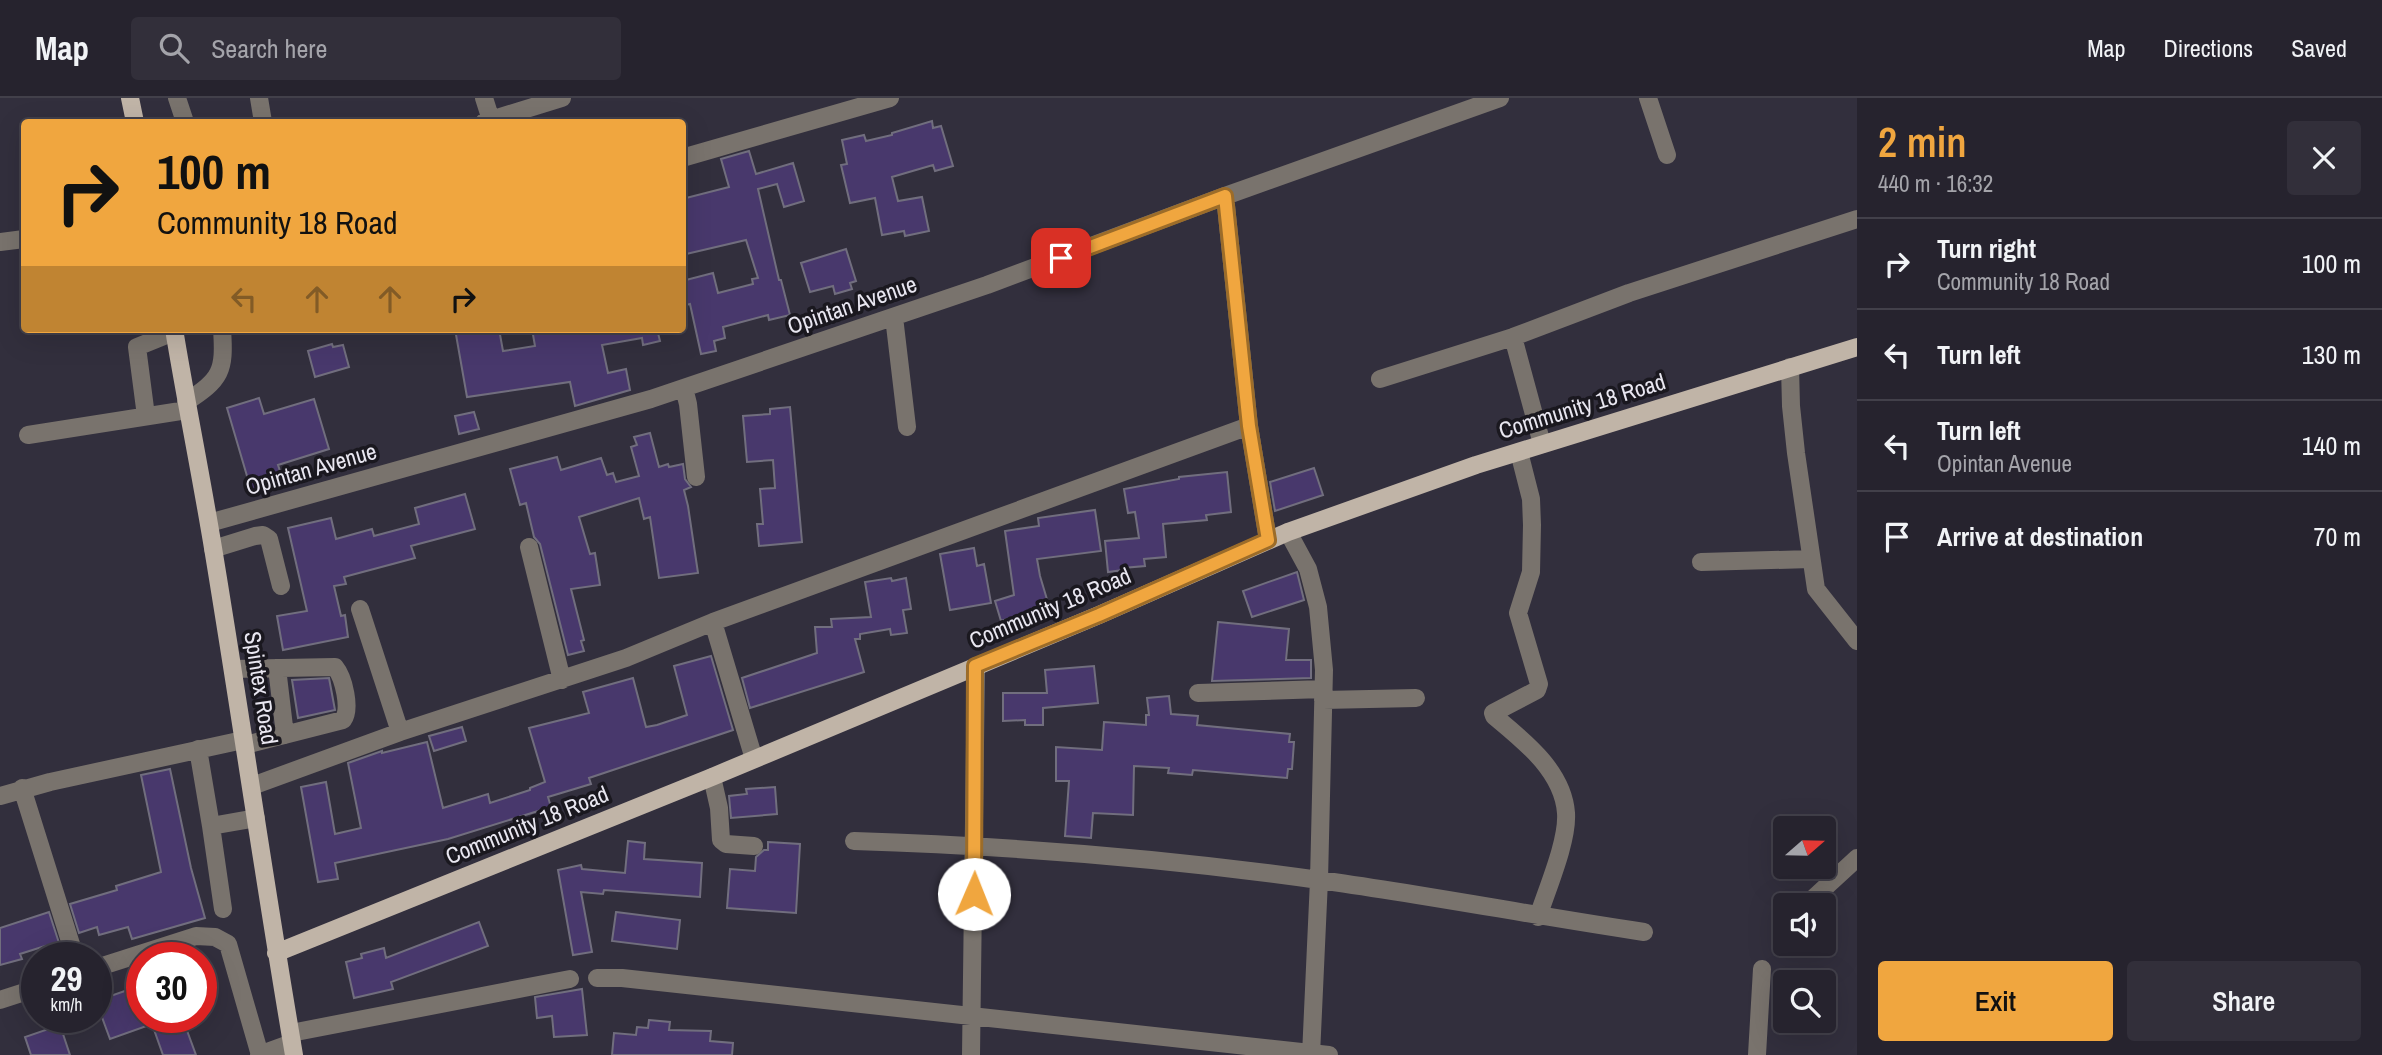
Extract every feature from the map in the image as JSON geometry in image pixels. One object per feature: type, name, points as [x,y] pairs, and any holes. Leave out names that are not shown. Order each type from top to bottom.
[{"type":"main road","points":[[130,98],[134,119]]},
{"type":"main road","name":"Spintex Road","points":[[174,333],[209,523],[292,1044]]},
{"type":"main road","name":"Community 18 Road","points":[[276,953],[754,759],[1099,615],[1287,532],[1542,444],[1857,347]]},
{"type":"street","points":[[177,98],[184,119]]},
{"type":"street","points":[[259,98],[262,119]]},
{"type":"street","points":[[484,98],[487,119]]},
{"type":"street","points":[[494,119],[562,98]]},
{"type":"street","points":[[686,157],[890,98]]},
{"type":"street","name":"Opintan Avenue","points":[[209,523],[651,399],[894,317],[1500,98]]},
{"type":"street","points":[[1648,98],[1667,155]]},
{"type":"street","points":[[1225,196],[1249,426],[1268,540]]},
{"type":"street","points":[[1380,379],[1513,337],[1629,293],[1857,219]]},
{"type":"street","points":[[0,242],[21,239]]},
{"type":"street","points":[[894,317],[907,427]]},
{"type":"street","points":[[146,416],[136,347],[169,333]]},
{"type":"street","points":[[28,435],[146,416],[186,406],[211,386],[221,372],[222,333]]},
{"type":"street","points":[[1513,337],[1542,444]]},
{"type":"street","points":[[1790,367],[1796,453],[1816,589],[1857,641]]},
{"type":"street","points":[[684,388],[696,477]]},
{"type":"street","points":[[252,786],[400,732],[626,658],[713,622],[1249,426]]},
{"type":"street","points":[[1519,452],[1531,499],[1532,525],[1531,572],[1518,613],[1539,684],[1537,690],[1493,715],[1550,768],[1560,789],[1566,812],[1564,835],[1538,916]]},
{"type":"street","points":[[597,978],[622,978],[1317,1054],[1323,695],[1318,607],[1308,569],[1287,532]]},
{"type":"street","points":[[213,549],[263,535],[269,539],[281,586]]},
{"type":"street","points":[[529,547],[562,680]]},
{"type":"street","points":[[1701,562],[1811,559]]},
{"type":"street","points":[[360,609],[400,732]]},
{"type":"street","points":[[713,622],[754,759]]},
{"type":"street","points":[[971,1055],[975,666]]},
{"type":"street","points":[[0,796],[22,788],[343,720],[347,712],[340,675],[335,667],[233,669]]},
{"type":"street","points":[[277,668],[285,734]]},
{"type":"street","points":[[1198,693],[1416,698]]},
{"type":"street","points":[[198,750],[223,909]]},
{"type":"street","points":[[712,776],[719,808],[721,840],[726,844],[754,846]]},
{"type":"street","points":[[22,788],[70,942]]},
{"type":"street","points":[[211,826],[256,818]]},
{"type":"street","points":[[854,842],[975,845],[1079,852],[1319,880],[1644,932]]},
{"type":"street","points":[[1819,893],[1857,858]]},
{"type":"street","points":[[112,963],[196,936],[215,937],[228,944],[260,1055],[292,1044],[570,979]]},
{"type":"street","points":[[1757,1055],[1762,970]]},
{"type":"street","points":[[0,1000],[21,993]]},
{"type":"building","points":[[932,121],[933,128],[941,126],[953,166],[935,171],[933,165],[892,177],[898,201],[922,197],[929,231],[905,236],[904,231],[882,235],[875,198],[850,203],[841,165],[847,164],[842,140],[864,135],[866,141]]},
{"type":"building","points":[[749,151],[756,174],[793,163],[804,201],[784,207],[777,184],[758,189],[790,315],[769,320],[768,315],[723,327],[725,338],[714,341],[716,351],[701,354],[690,304],[686,305],[686,280],[713,273],[718,293],[753,284],[752,279],[758,278],[746,240],[686,254],[686,198],[729,187],[721,159]]},
{"type":"building","points":[[846,249],[856,281],[850,283],[852,289],[835,294],[833,286],[810,292],[801,263]]},
{"type":"building","points":[[456,333],[500,333],[503,351],[535,346],[533,333],[658,333],[660,341],[643,345],[642,338],[602,345],[608,373],[626,369],[630,390],[575,406],[570,382],[467,397]]},
{"type":"building","points":[[332,344],[333,347],[343,345],[349,367],[315,377],[308,351]]},
{"type":"building","points":[[259,398],[264,414],[314,399],[329,449],[278,465],[284,483],[252,493],[227,408]]},
{"type":"building","points":[[790,407],[802,542],[759,546],[757,524],[763,524],[760,489],[775,488],[773,460],[747,462],[743,416],[770,414],[770,409]]},
{"type":"building","points":[[474,412],[479,429],[459,434],[455,416]]},
{"type":"building","points":[[650,433],[659,467],[683,464],[685,479],[691,487],[684,490],[698,573],[659,578],[650,517],[644,519],[639,498],[579,517],[590,554],[595,553],[600,585],[571,589],[584,640],[581,641],[584,651],[568,655],[540,544],[534,537],[526,503],[520,505],[510,469],[557,457],[561,470],[601,458],[607,475],[613,473],[616,482],[639,476],[631,447],[637,445],[634,437]]},
{"type":"building","points":[[1314,468],[1323,495],[1275,511],[1270,482]]},
{"type":"building","points":[[1227,472],[1231,512],[1206,515],[1207,520],[1163,524],[1166,557],[1144,559],[1145,566],[1108,572],[1105,541],[1139,538],[1135,512],[1128,513],[1124,489],[1179,477]]},
{"type":"building","points":[[465,494],[475,529],[411,546],[415,558],[344,577],[346,584],[334,586],[341,616],[345,615],[348,637],[283,650],[277,616],[307,611],[288,528],[331,518],[336,539],[372,529],[374,536],[419,524],[415,508]]},
{"type":"building","points":[[1095,510],[1101,551],[1037,559],[1049,606],[1001,621],[995,601],[1014,595],[1005,531],[1039,526],[1038,518]]},
{"type":"building","points":[[974,548],[977,566],[984,564],[991,603],[950,610],[940,554]]},
{"type":"building","points":[[1297,572],[1304,600],[1252,617],[1243,591]]},
{"type":"building","points":[[891,578],[892,581],[906,578],[911,609],[903,610],[907,633],[891,635],[890,629],[860,634],[860,639],[855,639],[864,672],[750,708],[742,678],[817,653],[815,627],[832,627],[831,619],[871,617],[865,582]]},
{"type":"building","points":[[1218,622],[1289,629],[1286,660],[1311,660],[1311,678],[1212,681]]},
{"type":"building","points":[[711,656],[733,730],[589,778],[591,784],[548,797],[551,807],[448,839],[335,863],[338,879],[318,882],[301,787],[326,782],[335,834],[361,828],[348,763],[382,751],[427,742],[443,808],[488,794],[490,803],[530,790],[545,782],[529,728],[589,713],[583,692],[633,678],[646,727],[657,725],[687,715],[674,666]]},
{"type":"building","points":[[1094,666],[1098,703],[1043,708],[1043,725],[1025,725],[1025,720],[1003,721],[1003,693],[1047,693],[1045,670]]},
{"type":"building","points":[[329,678],[335,710],[298,718],[292,680]]},
{"type":"building","points":[[1169,696],[1171,714],[1198,716],[1197,725],[1290,734],[1289,742],[1294,742],[1292,769],[1288,769],[1287,778],[1193,770],[1192,775],[1168,773],[1169,768],[1134,766],[1133,815],[1093,813],[1091,838],[1065,836],[1069,781],[1056,781],[1056,747],[1102,750],[1104,722],[1146,725],[1146,715],[1149,715],[1147,698]]},
{"type":"building","points":[[462,727],[466,741],[434,751],[429,736]]},
{"type":"building","points":[[170,769],[191,868],[205,918],[132,939],[128,927],[99,935],[97,927],[79,933],[70,904],[117,890],[116,886],[161,872],[141,775]]},
{"type":"building","points":[[775,787],[777,814],[731,818],[729,796],[747,794],[746,789]]},
{"type":"building","points":[[628,841],[645,843],[644,859],[702,863],[700,897],[604,890],[603,894],[581,892],[592,952],[573,955],[558,870],[581,865],[582,869],[625,873]]},
{"type":"building","points":[[768,842],[800,844],[796,913],[727,908],[730,869],[755,871],[756,857],[768,850]]},
{"type":"building","points":[[49,912],[59,942],[21,942],[21,959],[0,965],[0,928]]},
{"type":"building","points":[[616,912],[680,920],[677,949],[612,941]]},
{"type":"building","points":[[479,922],[488,946],[391,982],[393,989],[354,998],[346,962],[362,958],[361,954],[384,948],[386,958]]},
{"type":"building","points":[[582,989],[587,1035],[554,1037],[552,1016],[537,1018],[535,997]]},
{"type":"building","points":[[126,991],[127,1033],[110,1039],[108,1033],[112,1033],[112,995]]},
{"type":"building","points":[[649,1020],[670,1022],[669,1030],[711,1031],[710,1041],[733,1043],[732,1055],[612,1055],[614,1033],[636,1035],[637,1027],[648,1028]]},
{"type":"building","points":[[37,1033],[63,1033],[70,1055],[31,1055],[25,1037]]},
{"type":"building","points":[[155,1033],[188,1033],[196,1055],[163,1055]]},
{"type":"route","points":[[974,894],[975,666],[1099,615],[1268,540],[1249,426],[1225,196],[1061,258]]}]
